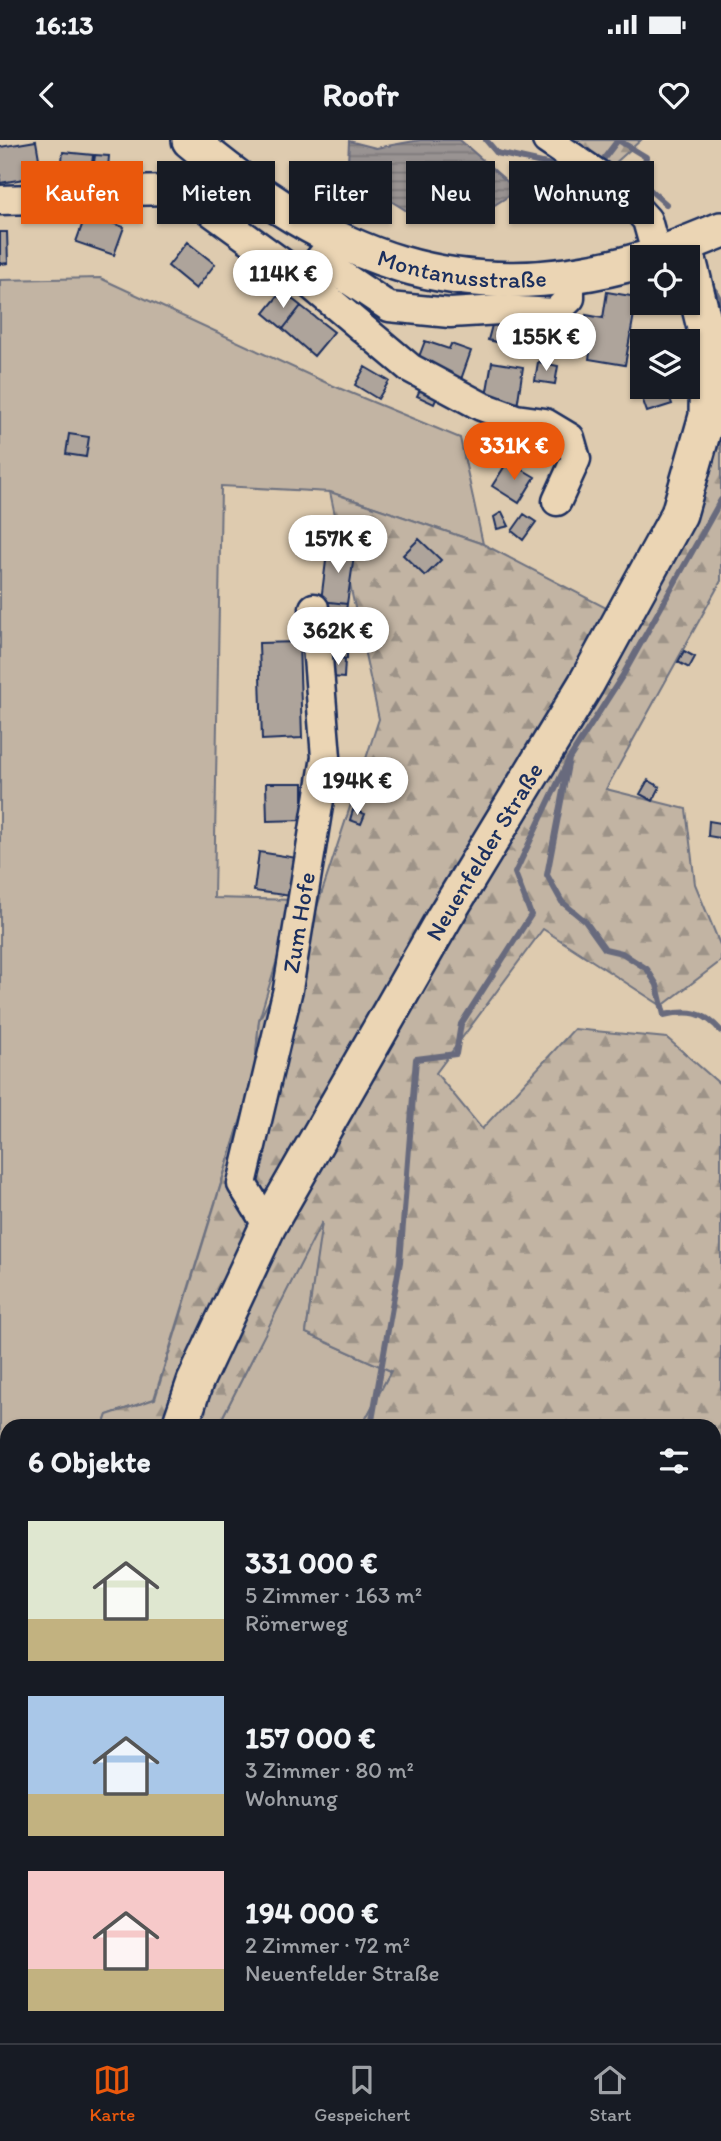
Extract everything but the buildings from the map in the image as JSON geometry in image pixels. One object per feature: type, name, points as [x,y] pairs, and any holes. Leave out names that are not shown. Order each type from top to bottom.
[{"type":"main road","name":"Montanusstraße","points":[[190,140],[242,183],[288,215],[335,240],[391,260],[485,280],[570,277],[630,264]]},
{"type":"main road","name":"Montanusstraße","points":[[690,245],[721,230]]},
{"type":"main road","name":"Neuenfelder Straße","points":[[182,1419],[195,1382],[268,1226],[444,918],[586,684],[679,514],[707,416],[708,340],[696,315]]},
{"type":"street","points":[[547,140],[618,188],[647,220],[662,245]]},
{"type":"street","points":[[0,201],[172,190],[206,208],[304,279],[410,368],[481,406],[516,419],[545,423],[570,438],[576,459],[557,501]]},
{"type":"street","points":[[304,279],[335,240]]},
{"type":"street","name":"Zum Hofe","points":[[268,1226],[242,1184],[288,989],[326,757],[314,608]]},
{"type":"green space","points":[[555,140],[641,140],[618,161],[585,161]]},
{"type":"green space","points":[[100,278],[329,384],[460,438],[483,544],[330,492],[221,486],[214,898],[295,900],[259,1020],[254,1077],[154,1399],[107,1415],[106,1419],[0,1419],[0,280]]},
{"type":"green space","points":[[721,428],[721,581],[606,789],[686,809],[695,884],[721,947],[721,961],[662,1006],[543,929],[436,1073],[482,1129],[574,1029],[667,1038],[721,1085],[721,1419],[366,1419],[391,1371],[306,1333],[322,1222],[222,1419],[106,1419],[107,1415],[155,1399],[254,1077],[259,1020],[315,913],[379,719],[330,492],[483,544],[633,622]]},
{"type":"green space","points":[[323,1219],[306,1333],[391,1371],[366,1419],[222,1419]]},
{"type":"shaded area","points":[[420,140],[460,140],[484,161],[406,161],[406,210],[392,202],[392,161],[348,161],[349,141],[376,148]]},
{"type":"shaded area","points":[[495,171],[509,183],[509,196],[495,205]]},
{"type":"waterway","points":[[486,140],[497,153],[533,161]]},
{"type":"waterway","points":[[618,140],[646,157],[642,183],[666,204]]},
{"type":"waterway","points":[[602,161],[618,140]]},
{"type":"waterway","points":[[715,291],[721,302]]},
{"type":"waterway","points":[[721,500],[623,675],[569,759],[547,875],[562,902],[585,921],[605,949],[622,953],[647,969],[657,985],[664,1015],[696,1014],[708,1019],[721,1031]]},
{"type":"waterway","points":[[372,1419],[400,1262],[416,1059],[456,1054],[461,1024],[531,915],[515,873],[569,759]]}]
